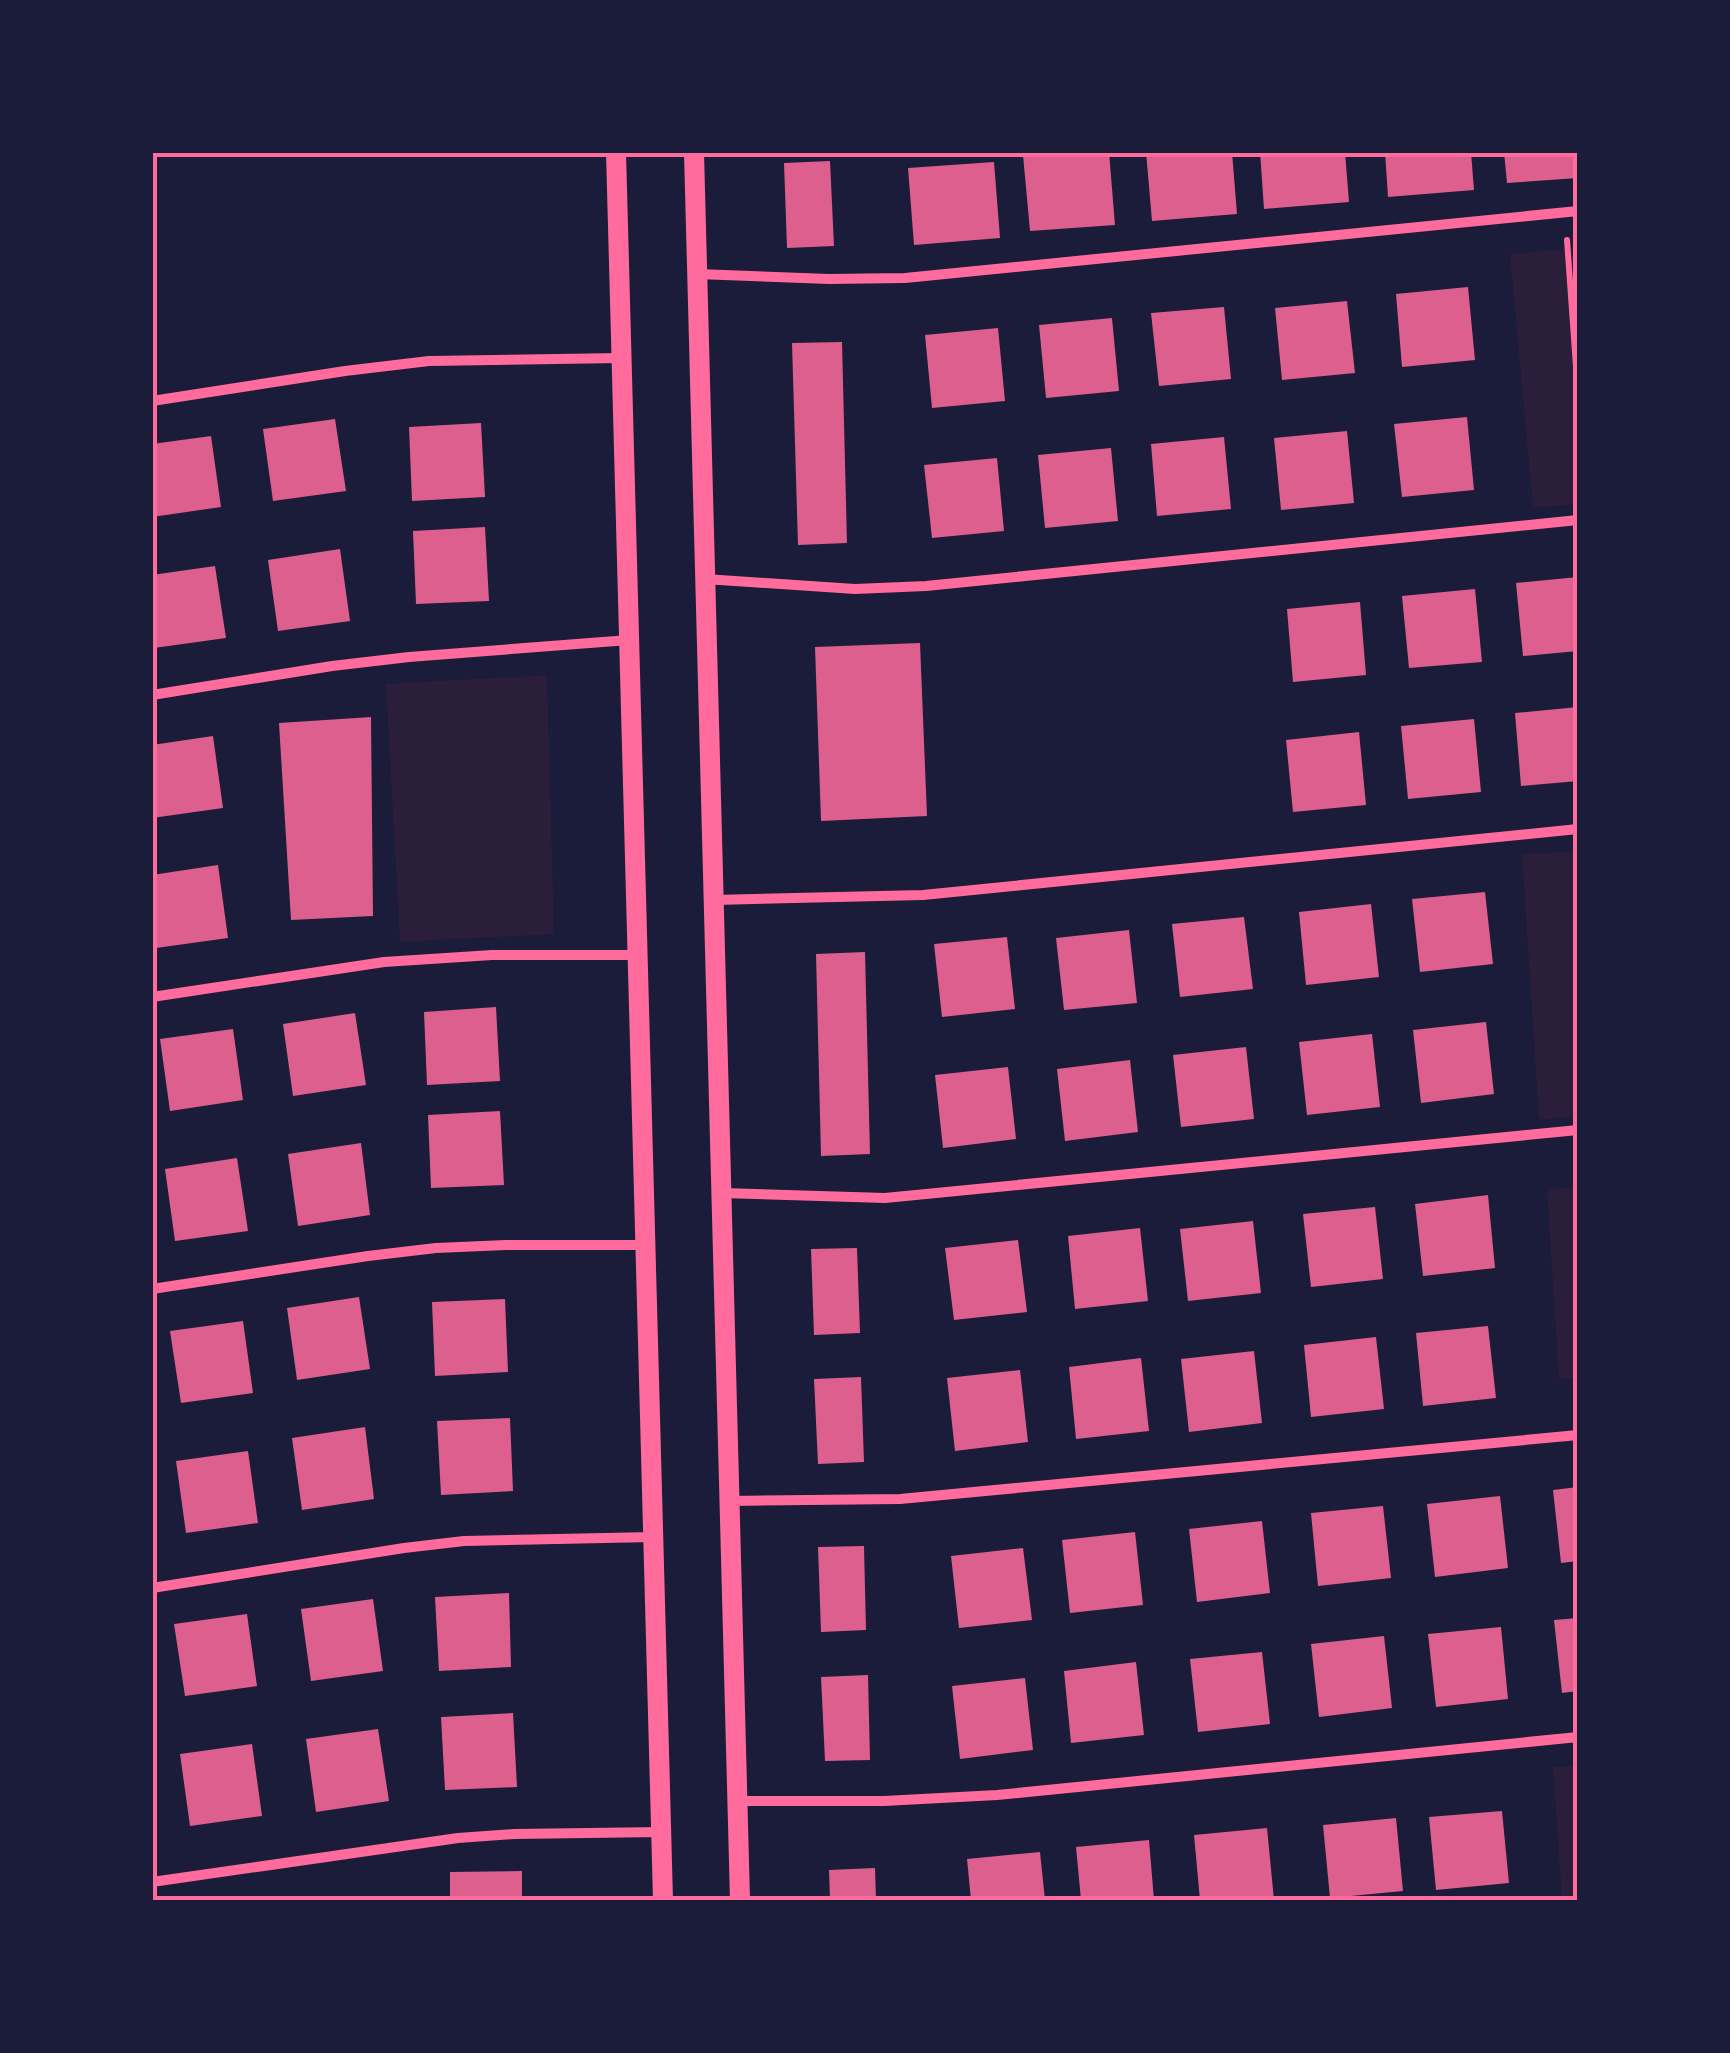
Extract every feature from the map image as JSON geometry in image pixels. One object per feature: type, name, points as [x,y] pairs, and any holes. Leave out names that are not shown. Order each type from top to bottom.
[{"type":"main road","points":[[616,152],[663,1900]]},
{"type":"main road","points":[[694,152],[740,1900]]},
{"type":"street","points":[[697,274],[905,278],[1571,212]]},
{"type":"street","points":[[152,401],[345,370],[429,361],[621,358]]},
{"type":"street","points":[[705,578],[855,589],[926,586],[1578,520]]},
{"type":"street","points":[[152,694],[409,656],[629,640]]},
{"type":"street","points":[[714,900],[923,895],[1578,829]]},
{"type":"street","points":[[152,998],[384,962],[492,955],[638,955]]},
{"type":"street","points":[[721,1192],[921,1196],[1578,1130]]},
{"type":"street","points":[[152,1289],[436,1248],[645,1245]]},
{"type":"street","points":[[729,1501],[900,1499],[1578,1435]]},
{"type":"street","points":[[152,1588],[464,1542],[654,1538]]},
{"type":"street","points":[[737,1801],[884,1801],[996,1795],[1578,1737]]},
{"type":"street","points":[[152,1882],[458,1838],[661,1832]]},
{"type":"path","points":[[1571,212],[1578,394]]},
{"type":"shaded area","points":[[1577,248],[1577,504],[1533,508],[1510,254]]},
{"type":"shaded area","points":[[547,675],[554,934],[400,942],[386,684]]},
{"type":"shaded area","points":[[1577,851],[1577,1117],[1539,1119],[1522,854]]},
{"type":"shaded area","points":[[1577,1187],[1577,1378],[1559,1380],[1547,1189]]},
{"type":"shaded area","points":[[1577,1766],[1577,1900],[1562,1900],[1553,1767]]},
{"type":"building","points":[[1109,152],[1115,225],[1030,231],[1023,155]]},
{"type":"building","points":[[1146,152],[1232,152],[1237,214],[1152,221]]},
{"type":"building","points":[[1260,152],[1345,152],[1349,202],[1264,209]]},
{"type":"building","points":[[1385,152],[1471,152],[1474,190],[1388,197]]},
{"type":"building","points":[[1504,152],[1578,152],[1578,178],[1507,183]]},
{"type":"building","points":[[830,161],[834,246],[787,248],[784,163]]},
{"type":"building","points":[[994,162],[1000,238],[914,245],[908,168]]},
{"type":"building","points":[[1468,287],[1475,360],[1402,367],[1396,294]]},
{"type":"building","points":[[1347,301],[1355,373],[1282,380],[1275,308]]},
{"type":"building","points":[[1224,307],[1231,379],[1159,386],[1151,313]]},
{"type":"building","points":[[1112,318],[1119,391],[1046,398],[1039,325]]},
{"type":"building","points":[[998,328],[1005,401],[932,408],[925,335]]},
{"type":"building","points":[[842,342],[847,543],[798,545],[792,343]]},
{"type":"building","points":[[1467,417],[1474,490],[1402,497],[1394,424]]},
{"type":"building","points":[[335,419],[346,491],[273,501],[263,429]]},
{"type":"building","points":[[481,423],[485,497],[412,501],[409,427]]},
{"type":"building","points":[[1347,431],[1354,503],[1281,510],[1274,438]]},
{"type":"building","points":[[211,436],[221,507],[152,517],[152,444]]},
{"type":"building","points":[[1224,437],[1231,509],[1157,516],[1151,444]]},
{"type":"building","points":[[1111,448],[1118,521],[1045,528],[1038,455]]},
{"type":"building","points":[[997,458],[1004,531],[932,538],[924,465]]},
{"type":"building","points":[[485,527],[489,601],[416,604],[413,531]]},
{"type":"building","points":[[340,549],[350,621],[278,631],[268,560]]},
{"type":"building","points":[[215,566],[226,638],[154,648],[152,575]]},
{"type":"building","points":[[1578,577],[1578,651],[1523,656],[1516,583]]},
{"type":"building","points":[[1475,589],[1482,662],[1409,668],[1402,596]]},
{"type":"building","points":[[1360,602],[1366,675],[1293,682],[1287,609]]},
{"type":"building","points":[[920,643],[927,816],[821,821],[815,647]]},
{"type":"building","points":[[1578,707],[1578,781],[1521,786],[1515,713]]},
{"type":"building","points":[[371,717],[373,916],[291,920],[279,723]]},
{"type":"building","points":[[1474,719],[1481,792],[1408,799],[1401,726]]},
{"type":"building","points":[[1359,732],[1366,805],[1293,812],[1286,740]]},
{"type":"building","points":[[213,736],[223,808],[152,818],[152,745]]},
{"type":"building","points":[[218,865],[228,938],[156,948],[152,875]]},
{"type":"building","points":[[1485,892],[1493,964],[1420,972],[1412,899]]},
{"type":"building","points":[[1371,904],[1379,977],[1306,985],[1299,912]]},
{"type":"building","points":[[1244,917],[1253,989],[1180,997],[1172,924]]},
{"type":"building","points":[[1129,930],[1137,1003],[1064,1010],[1056,938]]},
{"type":"building","points":[[1007,937],[1015,1009],[942,1017],[934,944]]},
{"type":"building","points":[[865,952],[870,1154],[821,1156],[816,954]]},
{"type":"building","points":[[496,1007],[500,1081],[427,1085],[424,1012]]},
{"type":"building","points":[[355,1013],[366,1085],[293,1096],[283,1024]]},
{"type":"building","points":[[1486,1022],[1494,1094],[1421,1103],[1413,1030]]},
{"type":"building","points":[[233,1029],[243,1100],[170,1111],[160,1039]]},
{"type":"building","points":[[1372,1034],[1380,1107],[1307,1115],[1299,1042]]},
{"type":"building","points":[[1246,1047],[1254,1119],[1181,1127],[1173,1055]]},
{"type":"building","points":[[1130,1060],[1138,1132],[1065,1141],[1057,1069]]},
{"type":"building","points":[[1008,1067],[1016,1139],[943,1148],[935,1075]]},
{"type":"building","points":[[500,1111],[504,1185],[431,1188],[428,1115]]},
{"type":"building","points":[[361,1143],[370,1215],[298,1226],[288,1154]]},
{"type":"building","points":[[237,1158],[248,1231],[175,1241],[165,1169]]},
{"type":"building","points":[[1488,1195],[1495,1268],[1423,1276],[1415,1204]]},
{"type":"building","points":[[1375,1207],[1383,1279],[1311,1287],[1303,1214]]},
{"type":"building","points":[[1253,1221],[1261,1293],[1188,1301],[1180,1229]]},
{"type":"building","points":[[1140,1228],[1148,1301],[1075,1309],[1068,1236]]},
{"type":"building","points":[[1018,1240],[1027,1312],[954,1320],[945,1248]]},
{"type":"building","points":[[857,1248],[860,1333],[814,1335],[811,1249]]},
{"type":"building","points":[[359,1297],[370,1369],[297,1380],[287,1308]]},
{"type":"building","points":[[505,1299],[508,1372],[435,1376],[432,1302]]},
{"type":"building","points":[[243,1321],[253,1393],[181,1403],[170,1331]]},
{"type":"building","points":[[1488,1326],[1496,1398],[1423,1406],[1416,1333]]},
{"type":"building","points":[[1376,1337],[1384,1409],[1311,1417],[1304,1345]]},
{"type":"building","points":[[1254,1351],[1262,1423],[1189,1432],[1181,1359]]},
{"type":"building","points":[[1141,1358],[1149,1431],[1076,1439],[1069,1367]]},
{"type":"building","points":[[1020,1370],[1028,1442],[955,1451],[947,1378]]},
{"type":"building","points":[[861,1377],[864,1462],[818,1464],[814,1379]]},
{"type":"building","points":[[510,1418],[513,1491],[441,1495],[437,1421]]},
{"type":"building","points":[[365,1427],[374,1499],[302,1510],[292,1438]]},
{"type":"building","points":[[248,1451],[258,1523],[186,1533],[176,1461]]},
{"type":"building","points":[[1578,1487],[1578,1561],[1561,1563],[1553,1490]]},
{"type":"building","points":[[1500,1496],[1508,1568],[1435,1577],[1427,1504]]},
{"type":"building","points":[[1383,1506],[1391,1578],[1318,1586],[1311,1513]]},
{"type":"building","points":[[1262,1521],[1270,1593],[1197,1602],[1189,1529]]},
{"type":"building","points":[[1135,1532],[1143,1605],[1070,1613],[1062,1540]]},
{"type":"building","points":[[864,1546],[866,1630],[821,1632],[818,1547]]},
{"type":"building","points":[[1023,1548],[1032,1620],[959,1628],[951,1556]]},
{"type":"building","points":[[509,1593],[511,1667],[439,1671],[435,1597]]},
{"type":"building","points":[[373,1599],[383,1671],[311,1681],[301,1609]]},
{"type":"building","points":[[247,1614],[257,1686],[185,1696],[174,1624]]},
{"type":"building","points":[[1578,1618],[1578,1691],[1562,1693],[1554,1620]]},
{"type":"building","points":[[1501,1627],[1508,1699],[1436,1707],[1428,1634]]},
{"type":"building","points":[[1384,1636],[1392,1708],[1319,1717],[1311,1644]]},
{"type":"building","points":[[1262,1652],[1270,1724],[1198,1732],[1190,1659]]},
{"type":"building","points":[[1136,1662],[1144,1735],[1071,1743],[1064,1671]]},
{"type":"building","points":[[868,1675],[870,1760],[825,1761],[821,1677]]},
{"type":"building","points":[[1025,1678],[1033,1750],[960,1759],[952,1686]]},
{"type":"building","points":[[513,1713],[517,1787],[445,1790],[441,1717]]},
{"type":"building","points":[[378,1729],[389,1801],[316,1812],[306,1739]]},
{"type":"building","points":[[252,1744],[262,1816],[190,1826],[180,1754]]},
{"type":"building","points":[[1502,1811],[1509,1883],[1436,1890],[1429,1817]]},
{"type":"building","points":[[1396,1818],[1403,1891],[1330,1898],[1323,1825]]},
{"type":"building","points":[[1267,1828],[1274,1900],[1200,1900],[1194,1835]]},
{"type":"building","points":[[1149,1840],[1154,1900],[1081,1900],[1076,1847]]},
{"type":"building","points":[[1040,1852],[1045,1900],[971,1900],[967,1859]]},
{"type":"building","points":[[875,1868],[876,1900],[830,1900],[829,1870]]},
{"type":"building","points":[[522,1871],[522,1900],[450,1900],[450,1872]]}]
